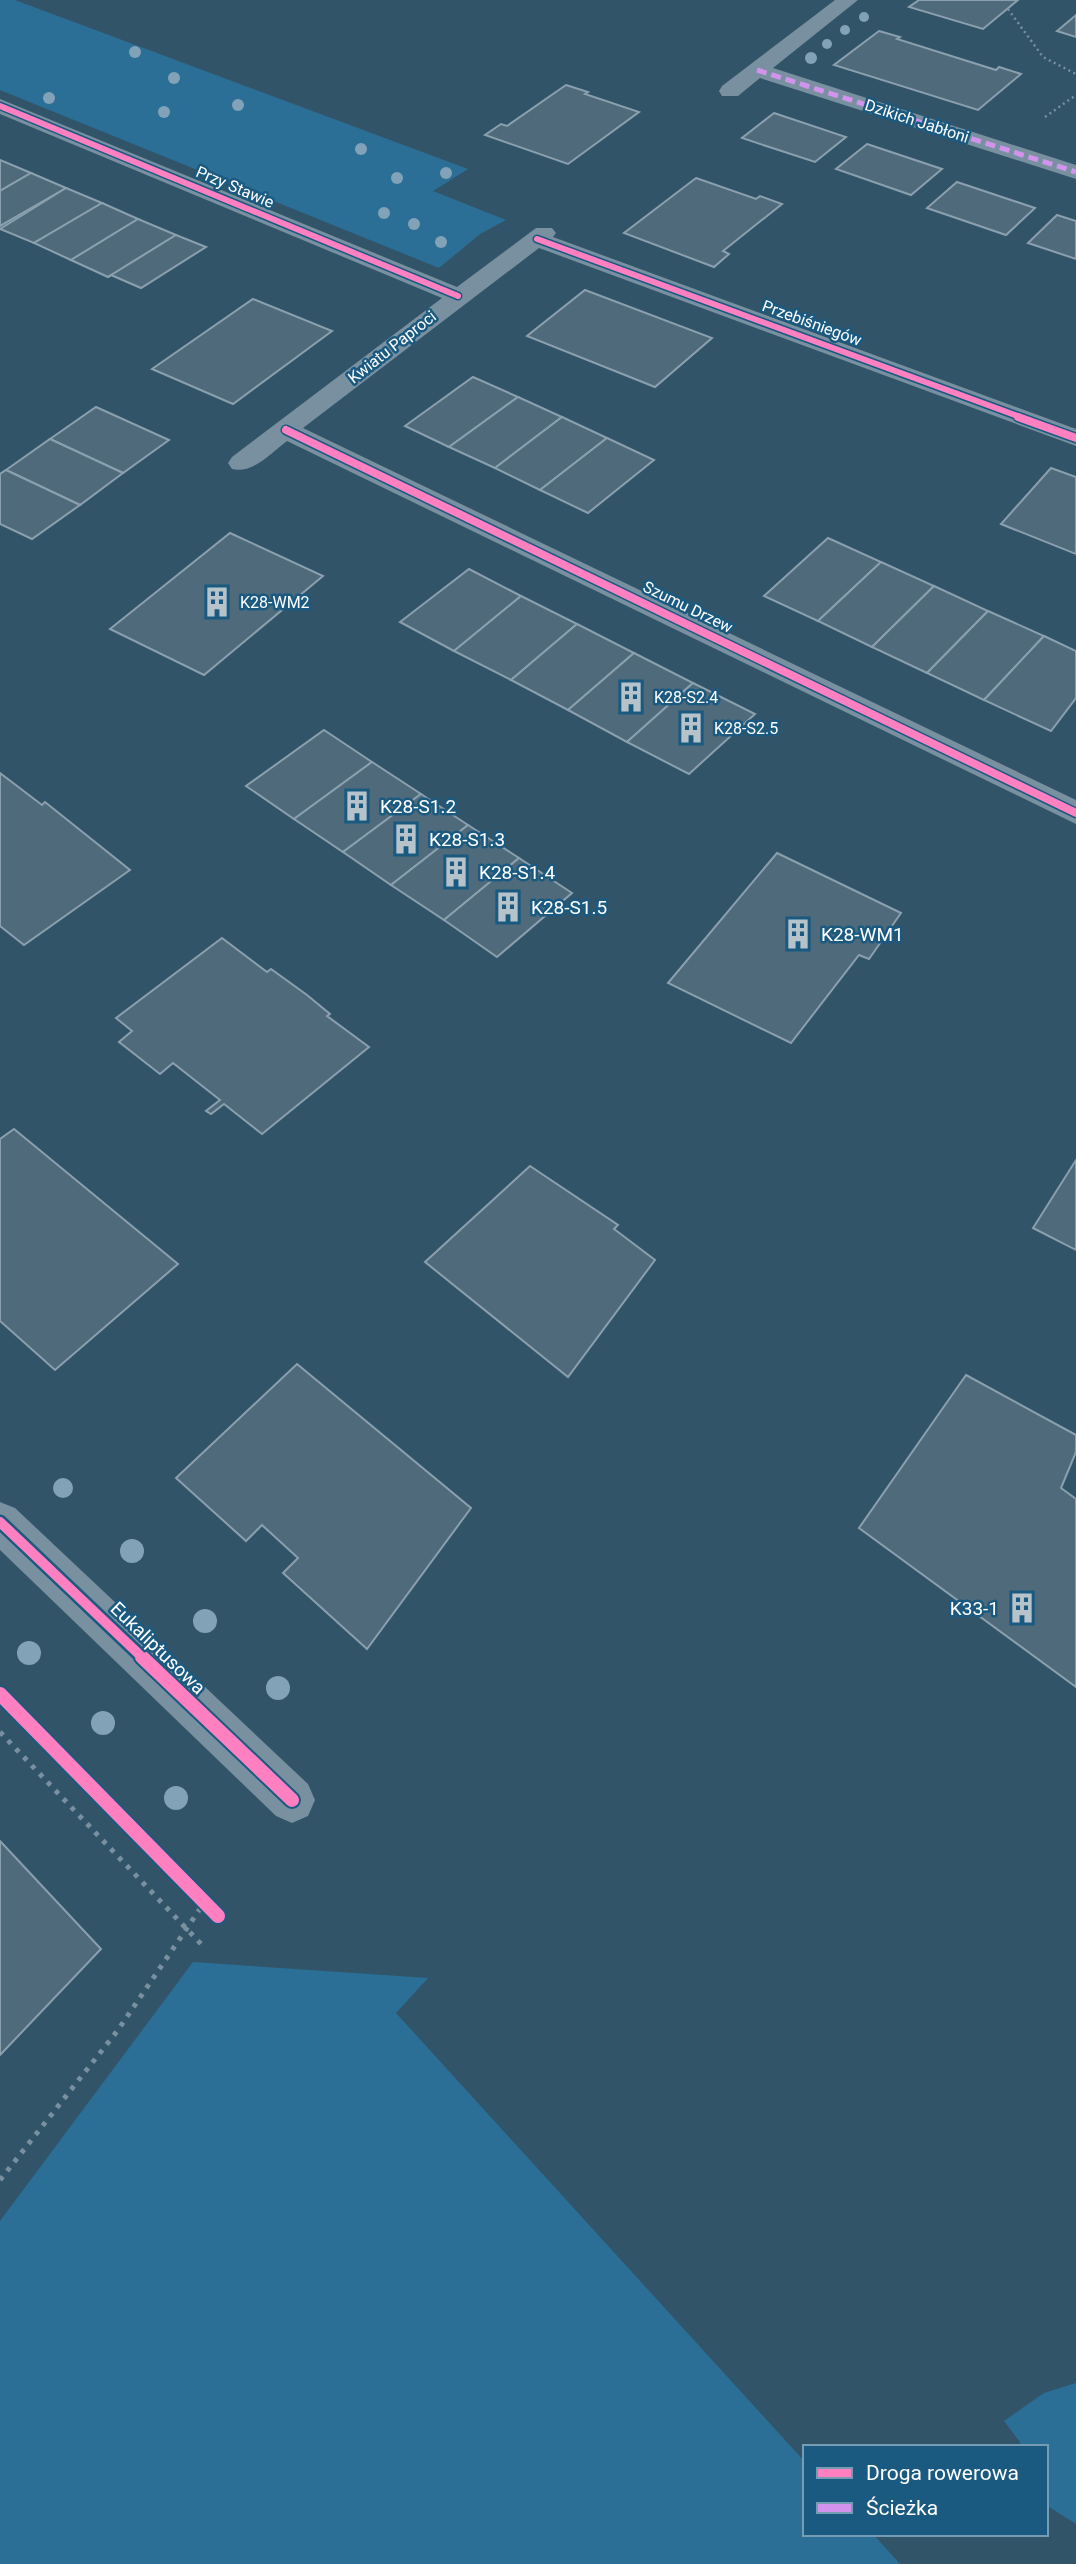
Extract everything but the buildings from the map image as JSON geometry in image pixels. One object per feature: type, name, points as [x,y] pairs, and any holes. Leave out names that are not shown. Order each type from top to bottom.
[{"type":"street","points":[[730,90],[848,0]]},
{"type":"street","name":"Dzikich Jabłoni","points":[[757,70],[1076,172]]},
{"type":"street","name":"Przy Stawie","points":[[0,106],[458,296]]},
{"type":"street","name":"Kwiatu Paproci","points":[[241,463],[540,236]]},
{"type":"street","name":"Przebiśniegów","points":[[540,236],[1076,438]]},
{"type":"street","name":"Szumu Drzew","points":[[286,430],[1076,813]]},
{"type":"street","name":"Eukaliptusowa","points":[[0,1522],[292,1800]]},
{"type":"path","points":[[1008,9],[1043,57],[1076,75]]},
{"type":"path","points":[[0,1732],[201,1944]]},
{"type":"path","points":[[0,2180],[118,2030],[187,1927],[208,1906],[194,1893]]},
{"type":"shaded area","points":[[0,0],[15,0],[468,169],[433,191],[506,220],[480,234],[439,268],[0,90]]},
{"type":"shaded area","points":[[193,1962],[428,1978],[396,2013],[803,2460],[803,2536],[875,2536],[900,2564],[0,2564],[0,2221]]},
{"type":"shaded area","points":[[1076,2383],[1076,2524],[1048,2506],[1048,2445],[1020,2445],[1004,2421],[1044,2393]]},
{"type":"marked path","points":[[757,70],[1076,172]]},
{"type":"cycle path","points":[[0,106],[458,296]]},
{"type":"cycle path","points":[[537,239],[1076,438]]},
{"type":"cycle path","points":[[286,430],[1076,813]]},
{"type":"cycle path","points":[[0,1522],[292,1800]]},
{"type":"cycle path","points":[[0,1694],[218,1916]]},
{"type":"place","name":"K28-WM2","points":[[217,602]]},
{"type":"place","name":"K28-S2.4","points":[[631,697]]},
{"type":"place","name":"K28-S2.5","points":[[691,728]]},
{"type":"place","name":"K28-S1.2","points":[[357,806]]},
{"type":"place","name":"K28-S1.3","points":[[406,839]]},
{"type":"place","name":"K28-S1.4","points":[[456,872]]},
{"type":"place","name":"K28-S1.5","points":[[508,907]]},
{"type":"place","name":"K28-WM1","points":[[798,934]]},
{"type":"place","name":"K33-1","points":[[1022,1608]]}]
